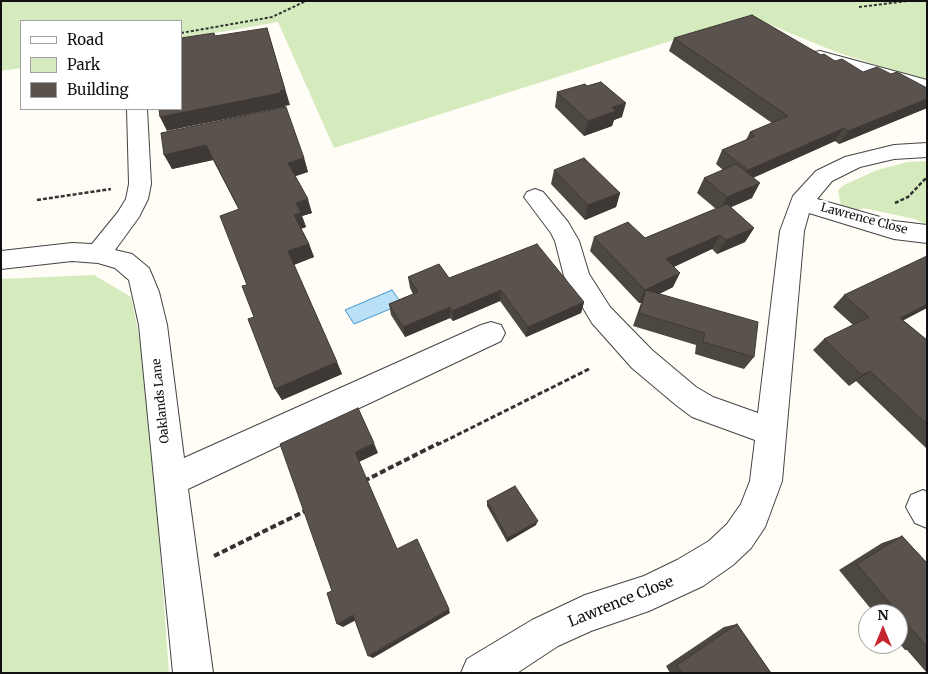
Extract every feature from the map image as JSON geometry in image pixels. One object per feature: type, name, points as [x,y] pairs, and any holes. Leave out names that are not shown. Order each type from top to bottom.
[{"type":"street","points":[[806,50],[822,57],[927,86]]},
{"type":"street","points":[[98,254],[127,217],[137,198],[149,143],[137,110]]},
{"type":"street","name":"Lawrence Close","points":[[481,673],[545,633],[585,614],[649,593],[690,573],[721,553],[739,536],[753,515],[766,481],[792,231],[801,202],[824,176],[845,165],[894,152],[927,150]]},
{"type":"street","points":[[535,197],[560,228],[567,242],[577,276],[601,315],[642,359],[702,407],[771,432]]},
{"type":"street","name":"Lawrence Close","points":[[801,202],[894,230],[927,234]]},
{"type":"street","name":"Oaklands Lane","points":[[1,260],[72,252],[98,254],[117,259],[132,267],[140,276],[146,292],[153,325],[193,673]]},
{"type":"street","points":[[170,481],[491,333]]},
{"type":"path","points":[[182,33],[272,17],[306,1]]},
{"type":"path","points":[[859,7],[907,1]]},
{"type":"path","points":[[888,203],[895,203],[908,197],[927,177]]},
{"type":"path","points":[[37,200],[54,199],[98,190],[139,190]]},
{"type":"path","points":[[359,484],[591,368]]},
{"type":"path","points":[[180,573],[314,506]]},
{"type":"green space","points":[[1,1],[927,1],[927,81],[836,52],[754,18],[683,37],[334,148],[278,22],[182,39],[182,20],[20,20],[20,68],[1,71]]},
{"type":"green space","points":[[927,161],[927,225],[915,219],[863,208],[854,212],[841,206],[838,190],[844,185],[877,170],[907,162]]},
{"type":"green space","points":[[94,275],[131,297],[147,374],[169,673],[1,673],[1,279]]},
{"type":"water","points":[[392,290],[402,304],[354,324],[345,310]]},
{"type":"building","points":[[752,15],[821,55],[824,54],[835,61],[842,59],[863,72],[877,67],[891,74],[897,72],[927,88],[927,99],[848,131],[844,128],[748,170],[722,150],[755,136],[750,132],[788,116],[674,38]]},
{"type":"building","points":[[267,28],[285,90],[280,91],[281,93],[160,117],[159,110],[182,110],[182,38],[214,33],[215,36]]},
{"type":"building","points":[[601,82],[626,103],[612,107],[616,111],[588,121],[557,92],[585,84],[587,86]]},
{"type":"building","points":[[286,107],[304,158],[288,163],[308,199],[296,203],[301,213],[294,215],[309,244],[288,251],[337,362],[275,389],[248,319],[254,317],[242,286],[247,285],[220,216],[239,209],[206,145],[164,155],[161,133]]},
{"type":"building","points":[[584,158],[620,193],[588,205],[554,170]]},
{"type":"building","points":[[736,164],[760,183],[727,197],[704,178]]},
{"type":"building","points":[[727,204],[754,228],[726,240],[720,235],[666,259],[680,273],[645,290],[594,237],[628,222],[645,238]]},
{"type":"building","points":[[537,244],[584,302],[528,327],[501,290],[452,311],[450,307],[403,327],[389,304],[418,292],[408,277],[439,264],[449,278]]},
{"type":"building","points":[[927,256],[927,304],[900,318],[927,340],[927,424],[870,371],[862,375],[824,339],[869,317],[844,295]]},
{"type":"building","points":[[646,290],[758,322],[754,357],[703,342],[705,333],[639,313]]},
{"type":"building","points":[[358,408],[374,443],[355,452],[397,549],[417,539],[449,609],[368,656],[353,615],[337,624],[327,593],[332,591],[280,444]]},
{"type":"building","points":[[515,486],[538,521],[508,538],[487,501]]},
{"type":"building","points":[[902,536],[927,563],[927,647],[908,624],[908,604],[891,604],[857,564]]},
{"type":"building","points":[[737,624],[771,673],[682,673],[677,665]]}]
